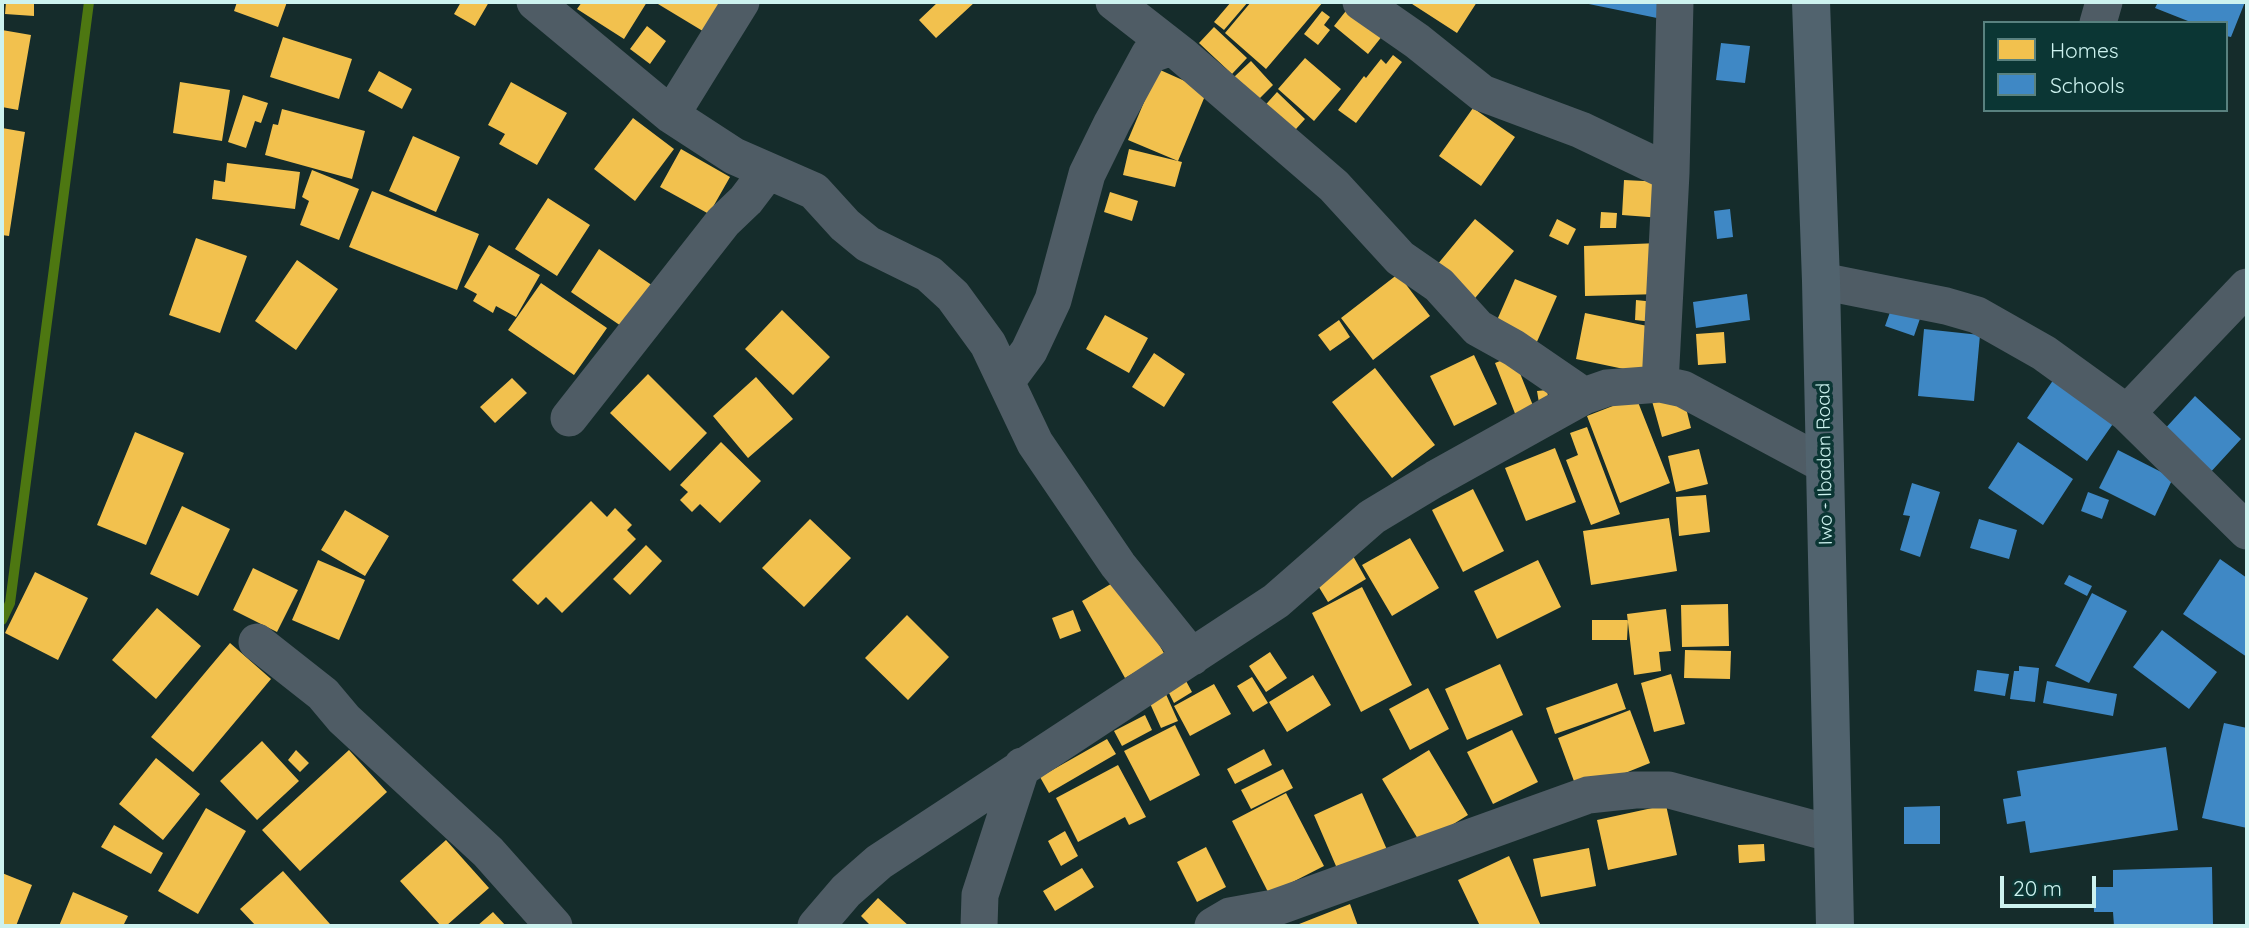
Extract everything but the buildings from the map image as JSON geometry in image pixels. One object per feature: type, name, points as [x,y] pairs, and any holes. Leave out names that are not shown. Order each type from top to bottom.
[{"type":"main road","name":"Iwo - Ibadan Road","points":[[1811,2],[1821,281],[1835,926]]},
{"type":"street","points":[[534,2],[671,115],[734,156],[814,191],[845,225],[868,244],[929,274],[953,296],[988,344],[1042,455],[1118,565],[1192,657]]},
{"type":"street","points":[[671,115],[741,2]]},
{"type":"street","points":[[1114,2],[1128,10],[1143,26],[1270,129],[1334,186],[1400,258],[1439,285],[1478,328],[1514,348],[1584,396]]},
{"type":"street","points":[[1361,2],[1417,41],[1482,93],[1581,130],[1671,173]]},
{"type":"street","points":[[1660,384],[1671,173],[1675,2]]},
{"type":"street","points":[[2099,21],[2104,2]]},
{"type":"street","points":[[1006,382],[1029,351],[1053,300],[1087,174],[1112,122],[1149,55],[1171,47]]},
{"type":"street","points":[[569,418],[723,222],[746,200],[768,171]]},
{"type":"street","points":[[1821,281],[1946,306],[1977,315],[2044,353],[2127,413],[2247,531]]},
{"type":"street","points":[[2127,413],[2247,286]]},
{"type":"street","points":[[816,926],[846,891],[879,862],[1021,766],[1276,601],[1372,517],[1584,396],[1607,388],[1660,384],[1683,389],[1825,465]]},
{"type":"street","points":[[257,642],[323,694],[344,719],[488,852],[554,926]]},
{"type":"street","points":[[979,926],[980,895],[1021,766]]},
{"type":"street","points":[[1213,926],[1230,916],[1274,908],[1588,795],[1669,790],[1833,834]]},
{"type":"waterway","points":[[2,620],[10,603],[89,2]]}]
